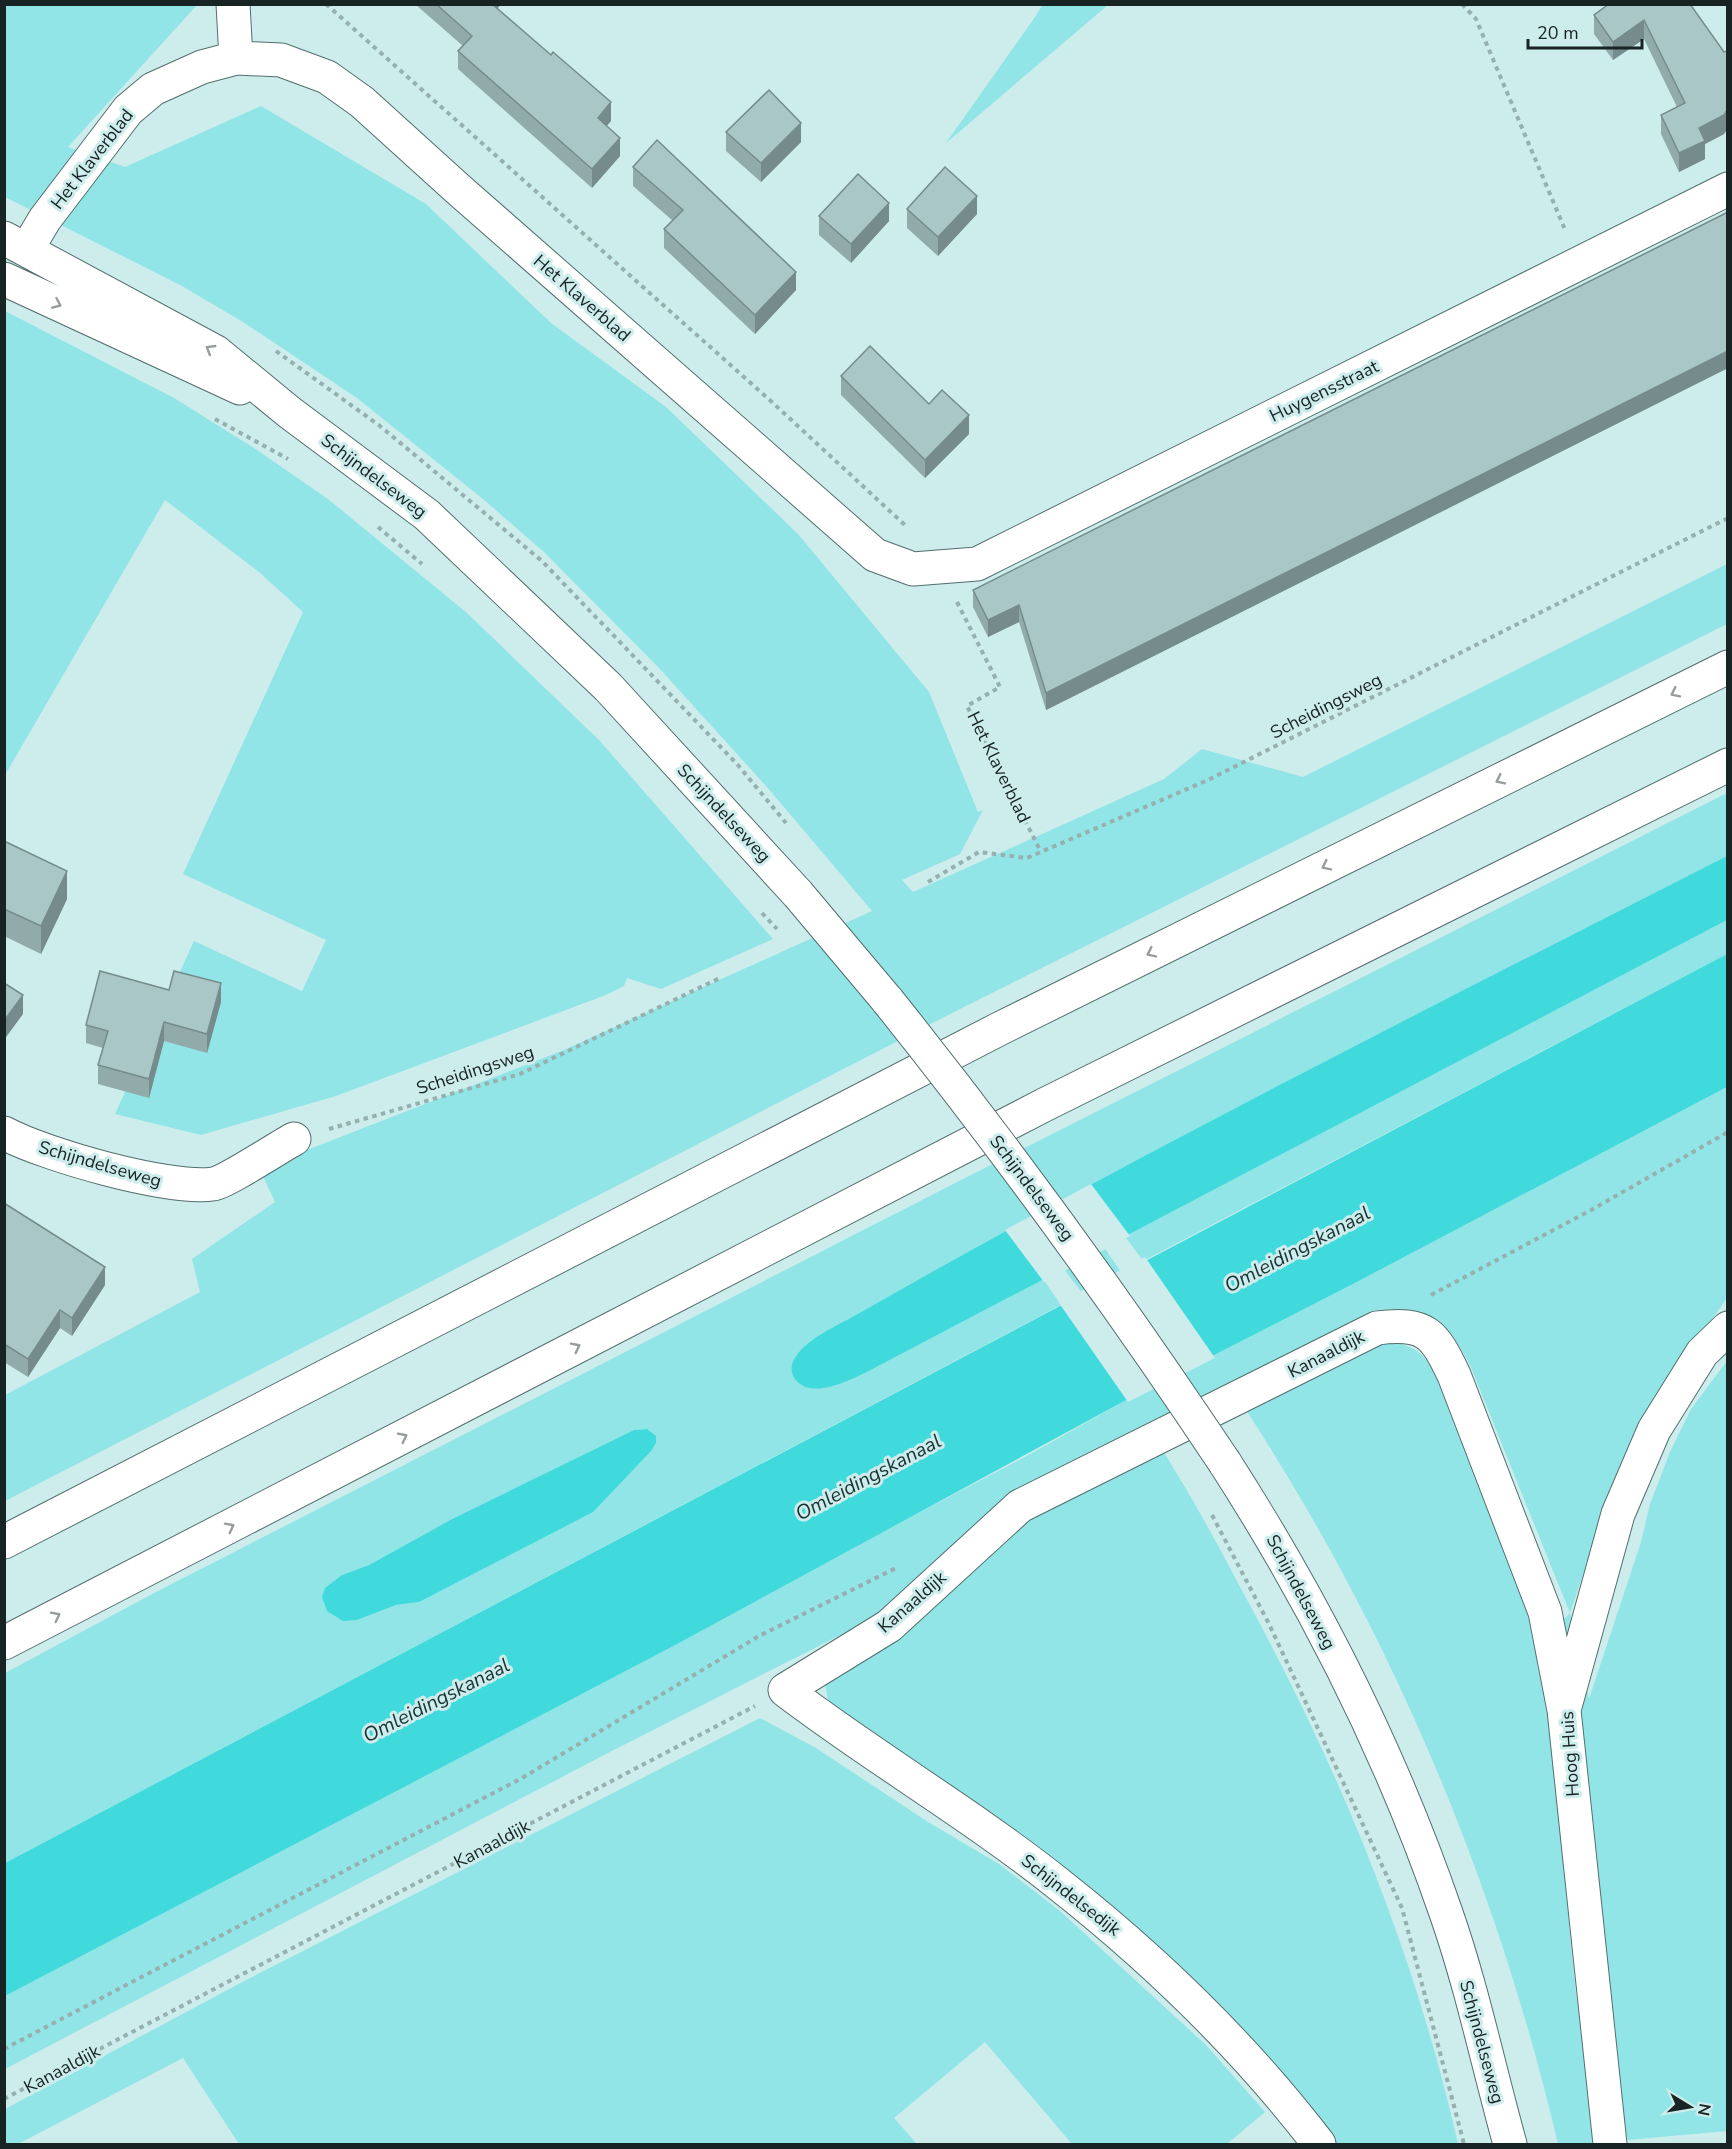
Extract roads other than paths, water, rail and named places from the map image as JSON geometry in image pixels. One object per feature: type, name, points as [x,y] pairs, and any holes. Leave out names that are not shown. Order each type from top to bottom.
[{"type":"main road","points":[[233,4],[237,58]]},
{"type":"main road","name":"Het Klaverblad","points":[[12,249],[45,219],[128,110],[153,89],[202,67],[237,58],[281,60],[327,77],[362,102],[875,555],[927,568]]},
{"type":"main road","name":"Huygensstraat","points":[[927,568],[977,564],[1728,189]]},
{"type":"main road","name":"Schijndelseweg","points":[[12,249],[216,352],[289,411],[427,515],[608,687],[798,894],[963,1095],[1135,1328],[1269,1531],[1385,1760],[1446,1914],[1510,2145]]},
{"type":"main road","name":"Schijndelseweg","points":[[4,279],[289,411]]},
{"type":"main road","points":[[4,1542],[999,1029],[1728,667]]},
{"type":"main road","points":[[4,1643],[1035,1109],[1728,765]]},
{"type":"main road","name":"Schijndelseweg","points":[[4,1133],[61,1155],[169,1184],[215,1184],[294,1139]]},
{"type":"main road","name":"Kanaaldijk","points":[[785,1690],[889,1626],[1020,1506],[1377,1328],[1401,1325],[1425,1331],[1438,1343],[1454,1375],[1545,1612],[1564,1710]]},
{"type":"main road","name":"Hoog Huis","points":[[1610,2145],[1564,1710],[1618,1514],[1654,1430],[1702,1353],[1728,1328]]},
{"type":"main road","name":"Schijndelsedijk","points":[[785,1690],[1046,1874],[1140,1949],[1277,2090],[1319,2145]]},
{"type":"water","points":[[1727,856],[1727,920],[865,1373],[839,1384],[819,1388],[802,1385],[795,1379],[792,1363],[800,1351],[832,1328],[1180,1137]]},
{"type":"water","name":"Omleidingskanaal","points":[[1727,954],[1727,1087],[1353,1284],[1128,1399],[677,1644],[5,1996],[5,1863]]},
{"type":"water","points":[[647,1429],[656,1436],[656,1443],[651,1451],[593,1512],[419,1602],[396,1605],[357,1620],[343,1621],[327,1611],[322,1597],[325,1588],[342,1575],[369,1565],[452,1519],[634,1430]]}]
